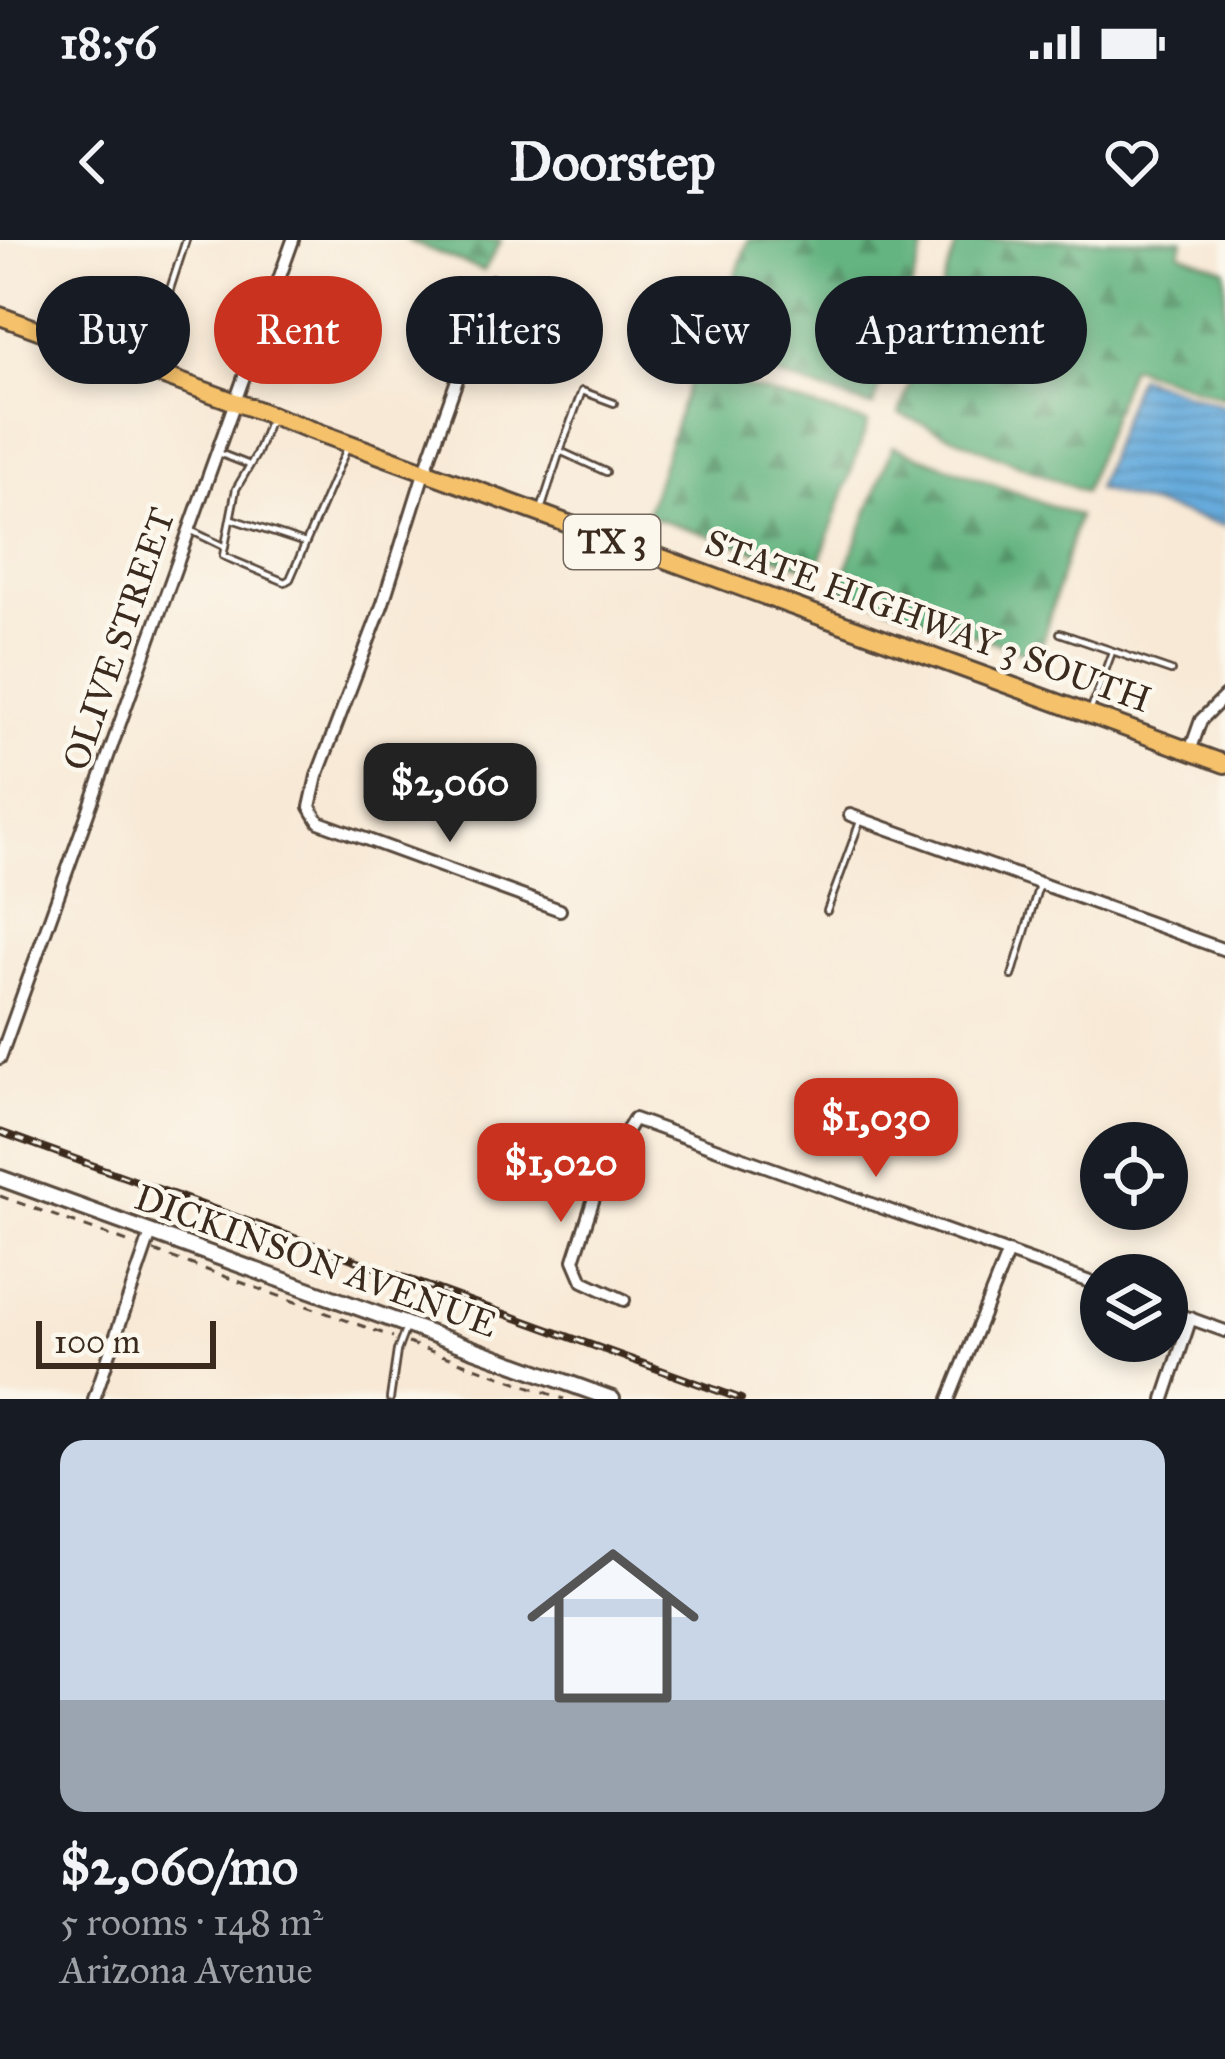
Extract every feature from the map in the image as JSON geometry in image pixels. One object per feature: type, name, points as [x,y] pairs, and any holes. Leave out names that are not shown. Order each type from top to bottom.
[{"type":"main road","name":"STATE HIGHWAY 3 SOUTH","points":[[0,316],[36,330]]},
{"type":"main road","name":"STATE HIGHWAY 3 SOUTH","points":[[180,384],[1225,764]]},
{"type":"street","name":"OLIVE STREET","points":[[0,1058],[293,240]]},
{"type":"street","points":[[456,384],[383,603],[317,776],[313,812],[319,822],[560,910]]},
{"type":"street","points":[[1190,751],[1201,720],[1225,696]]},
{"type":"street","points":[[855,817],[1225,950]]},
{"type":"street","points":[[624,1300],[583,1281],[574,1260],[603,1170],[634,1119],[1080,1278]]},
{"type":"street","name":"DICKINSON AVENUE","points":[[0,1178],[149,1241],[404,1333],[612,1399]]},
{"type":"street","points":[[94,1399],[149,1241]]},
{"type":"street","points":[[949,1399],[1008,1252]]},
{"type":"street","points":[[1188,1317],[1225,1331]]},
{"type":"street","points":[[1164,1399],[1191,1318]]},
{"type":"lane","points":[[174,276],[186,240]]},
{"type":"lane","points":[[539,515],[582,391],[614,403]]},
{"type":"lane","points":[[270,418],[236,489],[223,556],[285,582],[348,446]]},
{"type":"lane","points":[[560,451],[607,472]]},
{"type":"lane","points":[[217,452],[248,464]]},
{"type":"lane","points":[[232,519],[305,543]]},
{"type":"lane","points":[[189,530],[225,547]]},
{"type":"lane","points":[[1060,633],[1171,671]]},
{"type":"lane","points":[[1089,714],[1112,651]]},
{"type":"lane","points":[[827,911],[855,817]]},
{"type":"lane","points":[[1012,976],[1040,885]]},
{"type":"lane","points":[[390,1399],[404,1333]]},
{"type":"path","points":[[0,1196],[149,1241],[404,1333],[564,1399]]},
{"type":"green space","points":[[406,240],[501,240],[484,271]]},
{"type":"green space","points":[[748,240],[927,240],[915,276],[815,276],[815,384],[880,384],[873,407],[791,380],[791,276],[736,276]]},
{"type":"green space","points":[[958,240],[1183,240],[1180,253],[1225,269],[1225,398],[1130,366],[1084,492],[899,414],[909,384],[1087,384],[1087,276],[946,276]]},
{"type":"green space","points":[[688,384],[736,384],[868,423],[817,570],[646,515]]},
{"type":"green space","points":[[893,446],[1078,516],[1038,657],[839,588]]},
{"type":"water","points":[[1137,376],[1225,406],[1225,526],[1096,489]]},
{"type":"railway","points":[[0,1132],[741,1399]]}]
